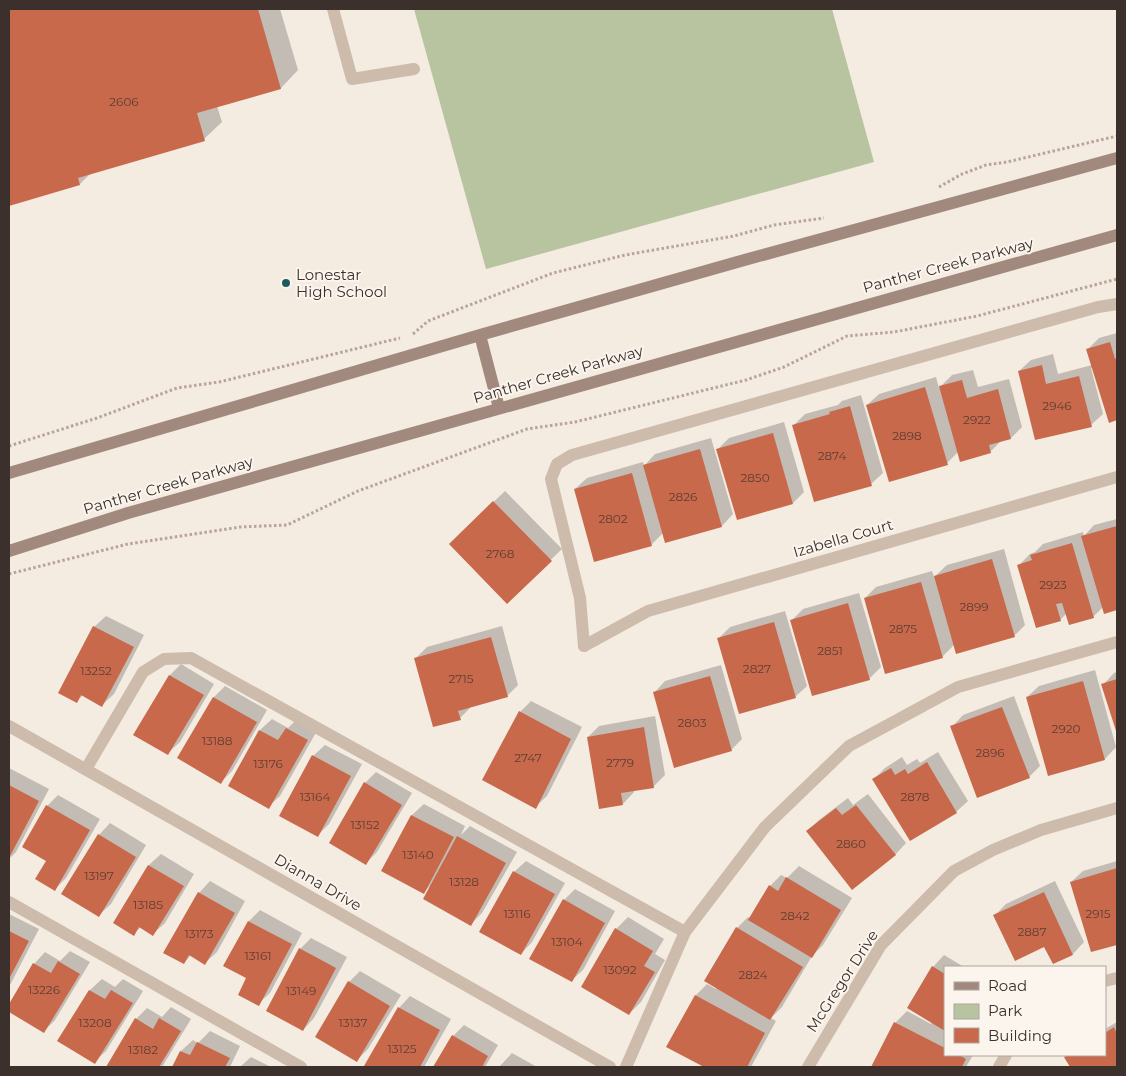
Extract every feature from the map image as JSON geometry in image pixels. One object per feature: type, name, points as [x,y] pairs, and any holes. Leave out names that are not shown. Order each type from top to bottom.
[{"type":"main road","points":[[9,473],[480,335],[1117,158]]},
{"type":"main road","name":"Panther Creek Parkway","points":[[9,551],[128,513],[1117,235]]},
{"type":"main road","points":[[480,335],[499,408]]},
{"type":"street","points":[[333,9],[352,79],[414,69]]},
{"type":"street","name":"Izabella Court","points":[[1117,304],[1098,307],[572,455],[557,464],[551,479],[580,598],[584,646],[648,611],[1117,476]]},
{"type":"street","points":[[626,1067],[684,932],[765,827],[848,746],[958,687],[1117,642]]},
{"type":"street","points":[[86,769],[142,672],[164,659],[191,658],[684,932]]},
{"type":"street","name":"Dianna Drive","points":[[9,726],[610,1067]]},
{"type":"street","name":"McGregor Drive","points":[[808,1067],[881,945],[954,871],[993,850],[1041,830],[1117,808]]},
{"type":"street","points":[[9,902],[301,1067]]},
{"type":"street","points":[[999,1067],[1005,1056]]},
{"type":"path","points":[[931,191],[962,174],[986,164],[1007,162],[1117,136]]},
{"type":"path","points":[[9,446],[97,418],[177,388],[219,382],[415,334],[428,320],[553,273],[625,255],[734,236],[774,225],[830,217]]},
{"type":"path","points":[[9,574],[128,544],[240,527],[287,525],[358,491],[527,430],[575,422],[746,380],[784,367],[847,336],[894,332],[976,316],[1117,278]]},
{"type":"green space","points":[[414,9],[832,9],[874,162],[486,269]]},
{"type":"building","points":[[9,9],[258,9],[281,89],[197,113],[205,141],[78,178],[80,185],[9,206]]},
{"type":"building","points":[[1110,342],[1115,359],[1117,358],[1117,420],[1109,423],[1086,349]]},
{"type":"building","points":[[1042,365],[1046,384],[1079,376],[1092,427],[1035,440],[1018,371]]},
{"type":"building","points":[[962,380],[967,398],[998,389],[1011,439],[989,445],[991,453],[960,462],[939,386]]},
{"type":"building","points":[[925,387],[948,465],[889,482],[866,405]]},
{"type":"building","points":[[850,406],[872,486],[814,502],[792,425]]},
{"type":"building","points":[[773,433],[793,504],[737,520],[716,449]]},
{"type":"building","points":[[700,449],[722,527],[665,543],[643,465]]},
{"type":"building","points":[[632,473],[652,546],[594,562],[574,489]]},
{"type":"building","points":[[493,501],[552,561],[507,604],[449,544]]},
{"type":"building","points":[[1117,526],[1117,610],[1104,614],[1081,536]]},
{"type":"building","points":[[1072,543],[1094,618],[1069,625],[1062,603],[1056,604],[1061,621],[1036,628],[1017,565],[1032,560],[1030,555]]},
{"type":"building","points":[[992,559],[1015,637],[956,654],[934,576]]},
{"type":"building","points":[[921,582],[943,658],[885,674],[864,598]]},
{"type":"building","points":[[848,603],[870,680],[812,696],[790,620]]},
{"type":"building","points":[[774,622],[796,698],[739,714],[717,638]]},
{"type":"building","points":[[93,626],[134,647],[102,707],[81,695],[77,703],[58,693]]},
{"type":"building","points":[[491,637],[508,697],[458,711],[461,720],[433,727],[414,658]]},
{"type":"building","points":[[169,675],[204,695],[168,755],[133,735]]},
{"type":"building","points":[[710,676],[732,751],[674,768],[653,692]]},
{"type":"building","points":[[1117,679],[1117,734],[1101,684]]},
{"type":"building","points":[[1083,681],[1105,760],[1048,776],[1026,697]]},
{"type":"building","points":[[213,697],[257,722],[221,784],[177,758]]},
{"type":"building","points":[[1002,707],[1030,778],[977,798],[950,726]]},
{"type":"building","points":[[519,711],[571,739],[536,809],[482,780]]},
{"type":"building","points":[[644,727],[654,788],[621,793],[623,805],[599,809],[587,737]]},
{"type":"building","points":[[286,728],[308,740],[269,809],[228,786],[259,730],[278,740]]},
{"type":"building","points":[[312,755],[351,776],[318,837],[279,816]]},
{"type":"building","points":[[927,762],[957,813],[910,841],[872,779],[891,768],[895,775],[905,769],[908,774]]},
{"type":"building","points":[[364,782],[402,805],[366,865],[329,843]]},
{"type":"building","points":[[9,785],[39,801],[9,858]]},
{"type":"building","points":[[46,805],[90,830],[55,891],[35,879],[46,861],[22,847]]},
{"type":"building","points":[[856,805],[896,855],[852,890],[806,831],[836,808],[842,815]]},
{"type":"building","points":[[411,815],[454,837],[424,894],[381,871]]},
{"type":"building","points":[[98,834],[136,857],[99,917],[61,894]]},
{"type":"building","points":[[457,836],[506,863],[471,926],[423,899]]},
{"type":"building","points":[[148,865],[184,886],[153,936],[139,927],[134,936],[113,923]]},
{"type":"building","points":[[1117,868],[1117,945],[1091,952],[1070,882]]},
{"type":"building","points":[[513,871],[555,894],[521,955],[479,932]]},
{"type":"building","points":[[786,877],[841,910],[812,958],[748,920],[769,885],[778,891]]},
{"type":"building","points":[[198,892],[235,913],[205,965],[189,955],[184,964],[163,953]]},
{"type":"building","points":[[1044,892],[1073,955],[1053,964],[1044,947],[1015,961],[993,915]]},
{"type":"building","points":[[563,899],[605,923],[572,982],[529,959]]},
{"type":"building","points":[[248,921],[292,944],[259,1006],[238,995],[246,978],[223,966]]},
{"type":"building","points":[[736,927],[803,967],[770,1020],[704,981]]},
{"type":"building","points":[[615,928],[653,951],[644,966],[655,972],[629,1015],[581,987]]},
{"type":"building","points":[[9,931],[29,941],[9,979]]},
{"type":"building","points":[[299,948],[336,968],[303,1031],[266,1011]]},
{"type":"building","points":[[58,961],[80,974],[44,1033],[9,1012],[9,1004],[33,963],[51,973]]},
{"type":"building","points":[[932,966],[944,973],[944,1030],[907,1008]]},
{"type":"building","points":[[348,981],[390,1006],[357,1062],[315,1037]]},
{"type":"building","points":[[89,990],[105,999],[111,990],[133,1003],[95,1064],[57,1041]]},
{"type":"building","points":[[695,995],[765,1033],[747,1067],[704,1067],[666,1047]]},
{"type":"building","points":[[398,1007],[440,1030],[420,1067],[364,1066]]},
{"type":"building","points":[[135,1018],[153,1029],[159,1018],[181,1031],[159,1067],[106,1067]]},
{"type":"building","points":[[894,1022],[944,1047],[944,1056],[961,1056],[966,1059],[962,1067],[871,1067]]},
{"type":"building","points":[[1114,1027],[1117,1034],[1117,1067],[1070,1067],[1064,1057],[1066,1056],[1106,1056],[1106,1032]]},
{"type":"building","points":[[452,1035],[488,1056],[482,1067],[433,1067]]},
{"type":"building","points":[[197,1042],[230,1058],[225,1067],[172,1067],[180,1051],[190,1055]]},
{"type":"place","name":"Lonestar High School","points":[[286,283]]}]
